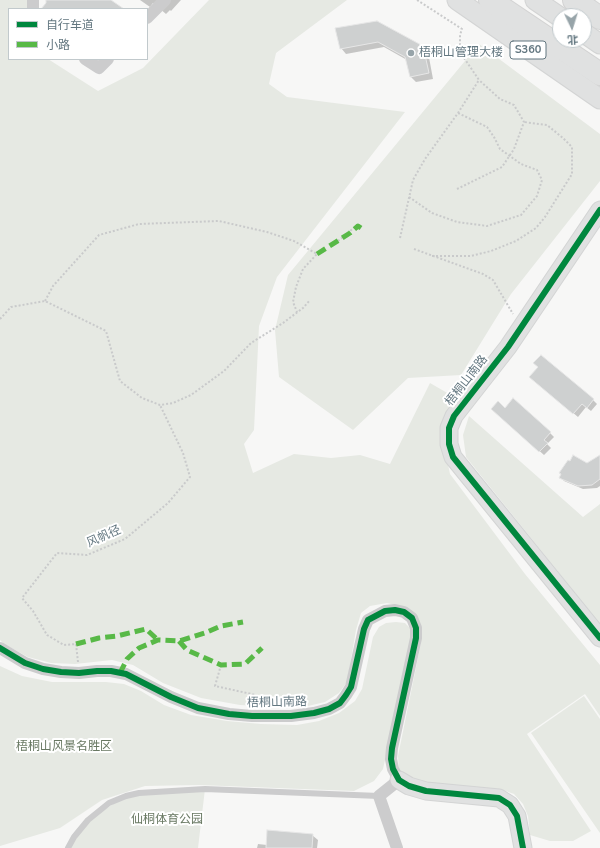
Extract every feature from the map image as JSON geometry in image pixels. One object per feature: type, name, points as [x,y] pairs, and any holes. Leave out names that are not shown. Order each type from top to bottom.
[{"type":"highway","points":[[490,0],[600,74]]},
{"type":"highway","points":[[574,0],[600,18]]},
{"type":"main road","name":"S360","points":[[457,0],[600,99]]},
{"type":"main road","points":[[534,0],[552,12]]},
{"type":"street","points":[[148,17],[165,0]]},
{"type":"street","points":[[87,60],[99,68],[107,60]]},
{"type":"street","name":"梧桐山南路","points":[[600,210],[508,347],[454,416],[449,428],[449,444],[453,458],[600,638]]},
{"type":"street","name":"梧桐山南路","points":[[0,648],[25,663],[43,669],[61,672],[79,673],[104,671],[126,674],[171,697],[198,708],[229,714],[252,716],[291,716],[314,713],[329,709],[340,703],[351,687],[364,629],[368,620],[384,611],[395,610],[404,612],[412,618],[416,628],[416,638],[392,748],[391,759],[393,769],[399,780]]},
{"type":"street","points":[[397,848],[379,796],[399,780],[409,786],[426,791],[499,798],[510,805],[517,816],[523,848]]},
{"type":"lane","points":[[68,848],[74,837],[88,820],[110,803],[126,796],[139,793],[205,789],[379,796]]},
{"type":"path","points":[[417,0],[462,29],[460,35],[460,52],[479,80],[500,99],[514,105],[524,122],[547,126],[563,138],[572,148],[572,174],[545,217],[536,228],[516,241],[491,251],[471,256],[432,256]]},
{"type":"path","points":[[400,238],[413,180],[425,158],[458,113],[479,80]]},
{"type":"path","points":[[409,197],[432,213],[457,222],[487,226],[521,215],[537,196],[542,180],[537,170],[521,164],[500,149],[487,127],[458,113]]},
{"type":"path","points":[[457,189],[502,167],[514,149],[524,122]]},
{"type":"path","points":[[45,301],[54,286],[99,235],[139,224],[219,221],[267,232],[294,241],[317,254],[303,269],[296,286],[293,302],[297,312]]},
{"type":"path","points":[[338,241],[355,228],[357,230]]},
{"type":"path","points":[[414,249],[482,274],[493,280],[521,327]]},
{"type":"path","points":[[0,319],[11,307],[45,301],[106,331],[120,381],[142,398],[160,405],[174,403],[191,395],[224,371],[251,344],[303,308],[310,300]]},
{"type":"path","points":[[221,665],[215,686],[256,695],[252,716]]},
{"type":"green space","points":[[0,0],[29,0],[29,8],[8,8],[8,60],[50,60],[98,91],[143,68],[209,0],[347,0],[276,53],[269,84],[287,97],[405,112],[277,277],[259,326],[254,430],[244,444],[253,473],[294,454],[331,458],[360,455],[390,464],[430,383],[456,398],[461,412],[446,455],[450,474],[525,574],[600,665],[600,716],[585,694],[527,734],[591,831],[573,841],[550,841],[530,835],[528,816],[523,804],[514,794],[500,789],[428,784],[411,781],[399,770],[398,756],[421,643],[421,628],[405,607],[387,603],[370,606],[361,613],[356,630],[347,682],[339,693],[325,702],[308,706],[278,707],[240,705],[201,698],[163,683],[133,665],[112,660],[75,664],[51,663],[28,657],[4,644],[0,640]]},
{"type":"green space","points":[[479,44],[600,134],[600,181],[511,294],[461,375],[408,378],[353,430],[279,377],[275,330],[288,275]]},
{"type":"green space","points":[[469,416],[583,517],[600,504],[600,624],[466,457],[463,435]]},
{"type":"green space","name":"梧桐山风景名胜区","points":[[386,623],[405,623],[411,629],[411,645],[383,769],[374,781],[354,791],[199,785],[145,786],[102,800],[60,828],[0,846],[0,666],[22,676],[52,682],[106,682],[124,684],[141,691],[164,705],[191,715],[227,721],[297,725],[319,721],[339,713],[355,701],[362,689],[373,637],[379,627]]},
{"type":"green space","points":[[584,696],[600,719],[600,833],[531,733]]},
{"type":"green space","name":"仙桐体育公园","points":[[205,789],[198,848],[68,848],[88,820],[126,796]]},
{"type":"building","points":[[46,0],[111,0],[123,8],[42,8],[46,3]]},
{"type":"building","name":"梧桐山管理大楼","points":[[377,21],[423,46],[429,73],[410,77],[405,57],[378,42],[340,49],[335,28]]},
{"type":"building","points":[[541,355],[594,399],[587,408],[582,404],[573,414],[529,377],[538,367],[533,363]]},
{"type":"building","points":[[513,398],[551,432],[544,440],[548,443],[539,452],[491,409],[498,401],[505,408]]},
{"type":"building","points":[[573,455],[587,463],[600,455],[600,479],[592,485],[578,486],[559,478],[561,474],[559,473],[568,460],[570,461]]},
{"type":"building","points":[[267,830],[313,834],[312,848],[266,848]]},
{"type":"marked path","points":[[317,254],[350,233],[358,226],[361,228]]},
{"type":"marked path","points":[[120,673],[127,659],[139,648],[158,640],[179,641],[205,633],[221,626],[243,622]]},
{"type":"marked path","points":[[76,644],[146,629],[158,640]]},
{"type":"marked path","points":[[179,641],[187,650],[221,665],[245,664],[262,648]]},
{"type":"cycle path","points":[[600,210],[508,347],[454,416],[449,428],[449,444],[453,457],[600,638]]},
{"type":"cycle path","points":[[0,648],[25,663],[43,669],[79,673],[111,671],[126,674],[171,697],[198,708],[229,714],[252,716],[291,716],[314,713],[329,709],[340,703],[351,687],[364,629],[368,620],[385,611],[395,610],[404,612],[412,618],[416,628],[416,638],[392,748],[391,759],[393,769],[399,780],[409,786],[426,791],[499,798],[510,805],[517,816],[523,848]]},
{"type":"place","name":"梧桐山管理大楼","points":[[411,53]]}]
